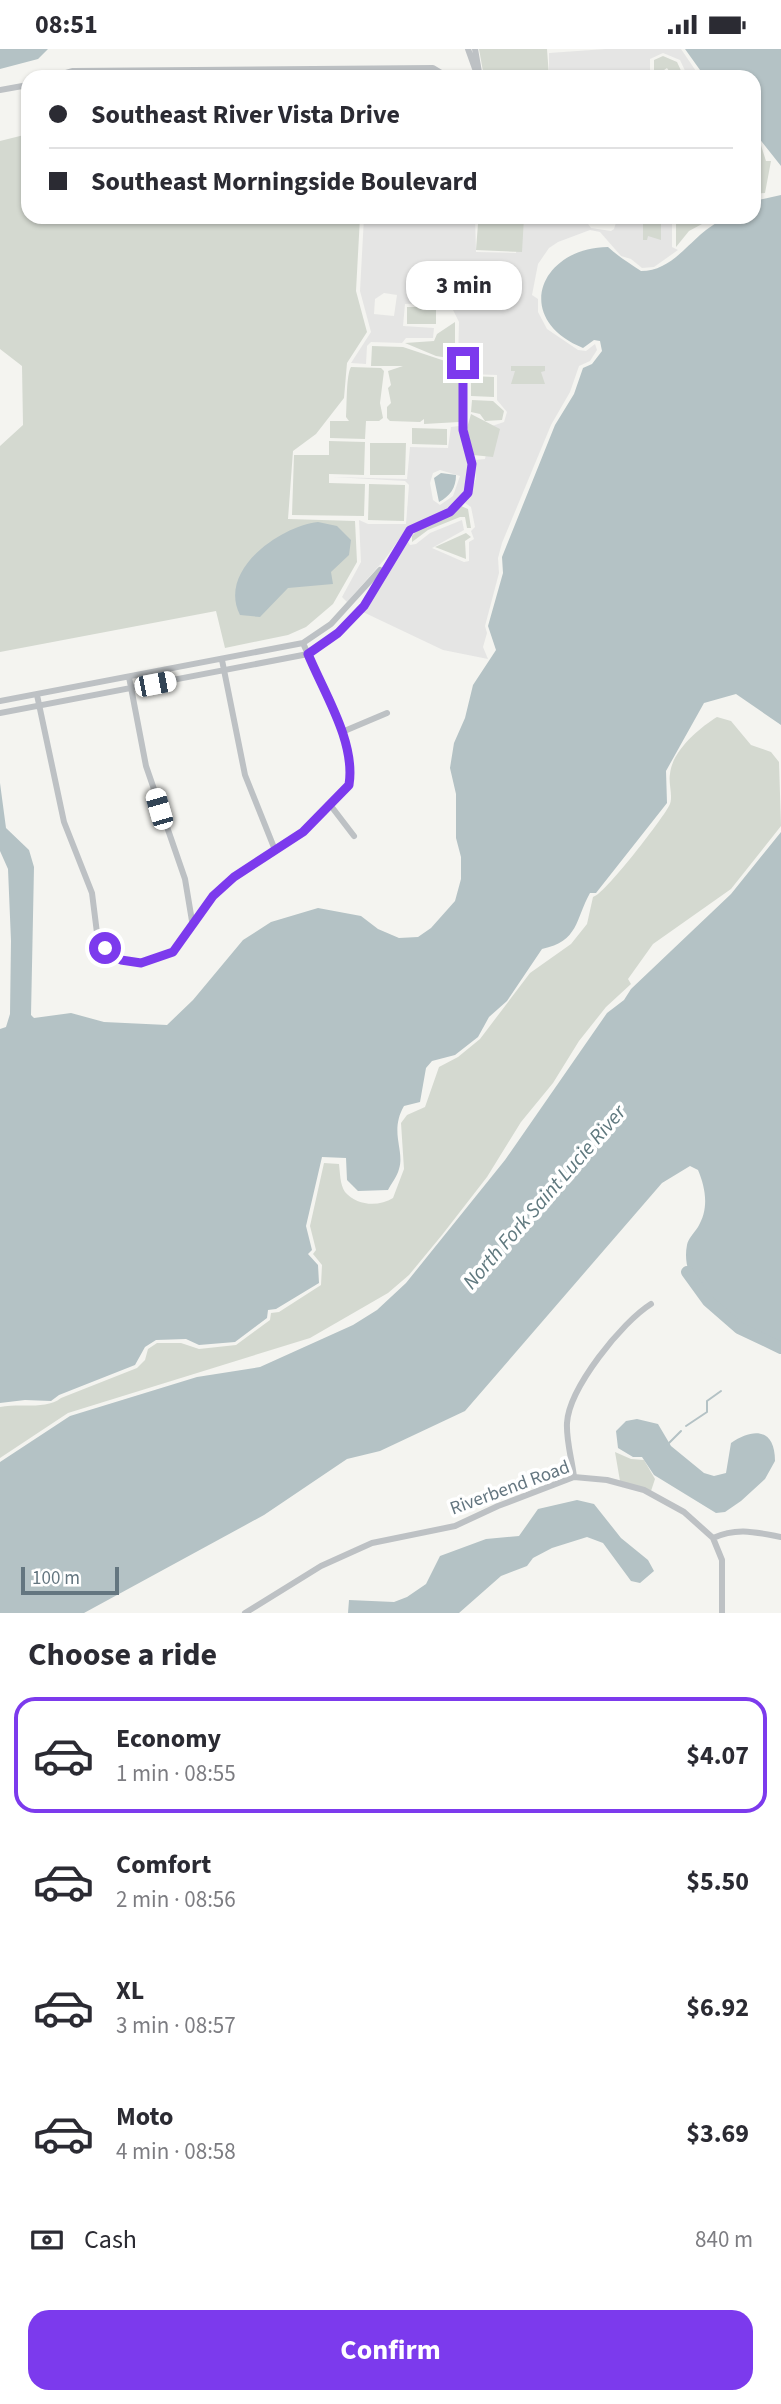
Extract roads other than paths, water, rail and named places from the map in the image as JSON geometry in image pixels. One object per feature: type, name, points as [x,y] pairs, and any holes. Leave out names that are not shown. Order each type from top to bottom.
[{"type":"street","points":[[468,49],[476,70]]},
{"type":"street","points":[[475,49],[478,70]]},
{"type":"street","points":[[193,70],[436,70]]},
{"type":"street","points":[[0,90],[21,86]]},
{"type":"street","points":[[0,713],[308,654],[338,633],[364,606],[410,530],[450,512],[468,493],[472,464],[463,430],[463,363]]},
{"type":"street","points":[[0,701],[303,643],[331,624],[389,561]]},
{"type":"street","points":[[37,695],[64,822],[92,893],[97,933],[105,948],[121,960],[141,963],[173,952],[192,921],[213,896],[234,877],[303,832],[349,785],[351,776],[342,732],[303,643]]},
{"type":"street","points":[[222,660],[245,775],[275,850]]},
{"type":"street","points":[[129,677],[146,766],[184,879],[192,921]]},
{"type":"street","points":[[342,732],[387,713]]},
{"type":"street","points":[[331,806],[354,836]]},
{"type":"street","points":[[574,1478],[567,1421],[582,1380],[635,1314],[651,1304]]},
{"type":"street","name":"Riverbend Road","points":[[246,1613],[321,1566],[372,1543],[455,1526],[498,1506],[574,1478],[607,1480],[643,1490],[684,1512],[713,1538]]},
{"type":"street","points":[[722,1613],[722,1560],[713,1538],[730,1531],[746,1530],[781,1537]]},
{"type":"water","points":[[0,49],[48,49],[38,59],[0,69]]},
{"type":"water","points":[[685,49],[781,49],[781,166],[761,141],[761,70],[700,70]]},
{"type":"water","points":[[781,195],[781,725],[736,694],[704,703],[666,771],[667,803],[596,893],[590,893],[569,935],[563,941],[542,949],[507,1001],[489,1017],[478,1037],[455,1055],[432,1061],[426,1068],[420,1102],[404,1106],[400,1115],[397,1132],[399,1169],[388,1190],[358,1191],[347,1180],[346,1158],[322,1157],[306,1226],[312,1250],[308,1254],[318,1265],[319,1283],[276,1309],[268,1310],[267,1318],[235,1342],[199,1345],[186,1339],[156,1340],[145,1347],[135,1365],[59,1395],[51,1401],[0,1403],[0,1029],[6,1027],[10,1014],[11,941],[8,869],[0,851],[0,783],[6,828],[29,850],[34,867],[31,1015],[34,1018],[71,1013],[104,1022],[167,1025],[193,1000],[243,940],[271,922],[318,908],[361,916],[378,929],[399,938],[418,937],[431,928],[455,901],[461,879],[461,857],[456,838],[456,794],[450,768],[454,743],[465,718],[473,685],[496,650],[488,626],[503,573],[502,557],[555,425],[574,394],[583,368],[592,364],[602,351],[600,341],[594,340],[583,348],[561,335],[547,320],[542,304],[543,287],[551,272],[565,259],[584,250],[608,247],[641,271],[654,269],[676,257],[715,224],[761,224],[761,199]]},
{"type":"water","points":[[441,473],[456,475],[456,480],[452,491],[439,502],[434,478]]},
{"type":"water","points":[[318,522],[337,526],[351,540],[349,555],[331,572],[333,584],[288,588],[260,617],[240,615],[235,598],[237,582],[256,553],[287,532]]},
{"type":"water","name":"North Fork Saint Lucie River","points":[[781,832],[781,1348],[749,1332],[716,1309],[692,1280],[687,1263],[687,1245],[704,1213],[705,1199],[698,1170],[690,1166],[662,1183],[465,1411],[380,1451],[347,1459],[264,1515],[84,1613],[0,1613],[0,1462],[70,1416],[197,1377],[260,1367],[353,1325],[377,1310],[406,1283],[505,1160],[607,1013],[624,1000],[631,989],[731,894]]},
{"type":"water","points":[[637,1419],[658,1424],[671,1446],[704,1473],[714,1476],[726,1473],[731,1443],[755,1433],[762,1434],[771,1442],[775,1461],[765,1479],[741,1501],[725,1512],[716,1513],[654,1475],[642,1457],[633,1457],[618,1448],[616,1431],[626,1421]]},
{"type":"water","points":[[577,1500],[594,1504],[621,1538],[648,1560],[654,1571],[640,1583],[631,1581],[603,1543],[587,1537],[552,1548],[533,1558],[527,1566],[501,1576],[459,1613],[348,1613],[349,1600],[394,1602],[407,1597],[426,1584],[440,1556],[486,1539],[519,1536],[538,1509]]},
{"type":"waterway","points":[[687,1272],[708,1301],[739,1328],[781,1348]]},
{"type":"waterway","points":[[686,1426],[707,1412],[707,1401],[721,1391]]},
{"type":"waterway","points":[[669,1443],[681,1431]]}]
